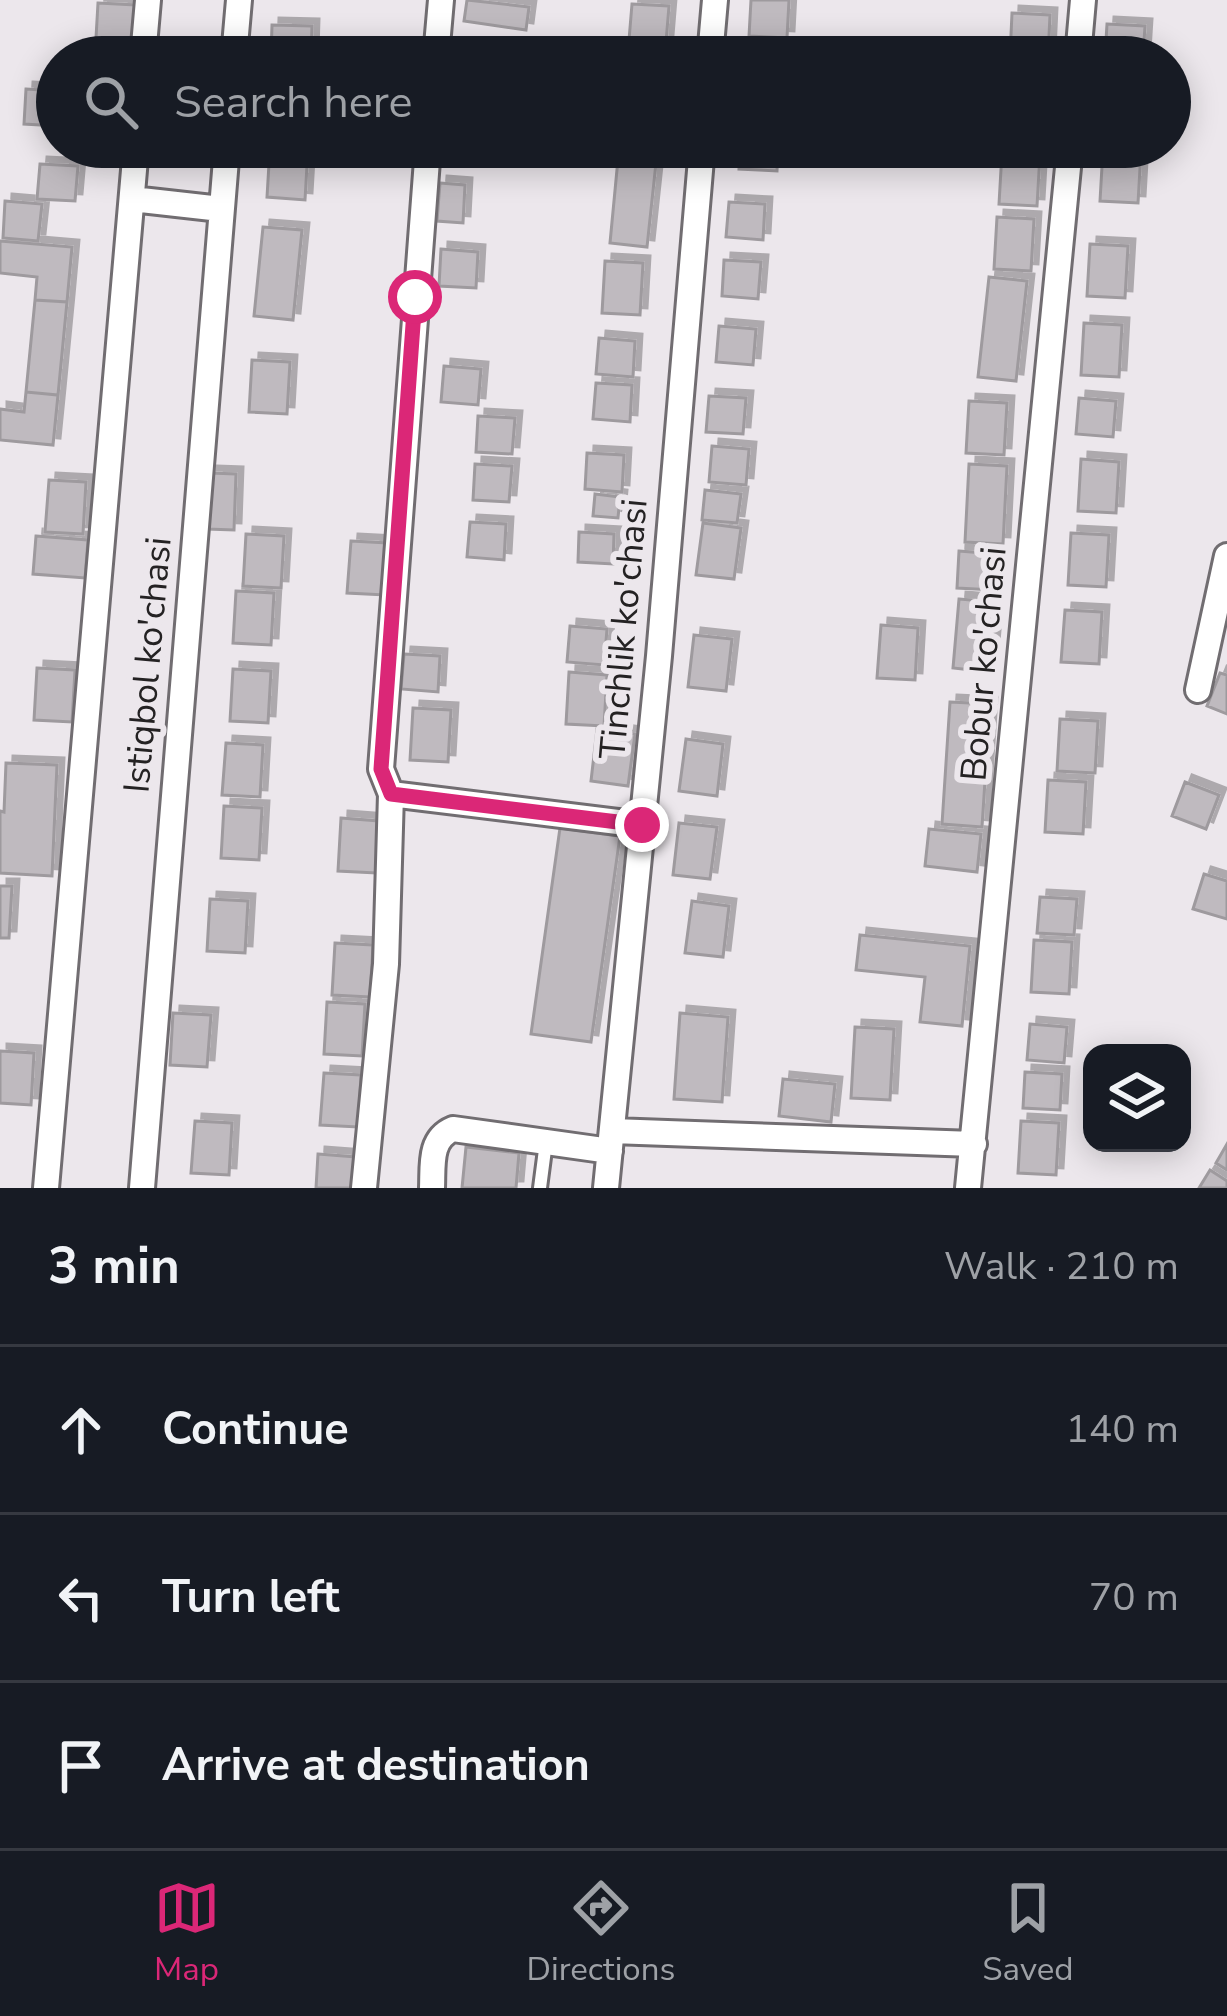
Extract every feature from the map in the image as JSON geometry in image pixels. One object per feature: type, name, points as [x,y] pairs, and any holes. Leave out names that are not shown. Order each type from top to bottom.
[{"type":"street","points":[[145,36],[148,0]]},
{"type":"street","points":[[236,36],[239,0]]},
{"type":"street","points":[[438,36],[441,0]]},
{"type":"street","points":[[712,36],[715,0]]},
{"type":"street","points":[[1080,36],[1083,0]]},
{"type":"street","points":[[46,1188],[134,168]]},
{"type":"street","name":"Istiqbol ko'chasi","points":[[142,1188],[224,168]]},
{"type":"street","points":[[364,1188],[386,964],[391,794],[381,769],[426,168]]},
{"type":"street","name":"Tinchlik ko'chasi","points":[[606,1188],[700,168]]},
{"type":"street","name":"Bobur ko'chasi","points":[[968,1188],[1068,168]]},
{"type":"street","points":[[132,199],[221,209]]},
{"type":"street","points":[[1198,690],[1227,556]]},
{"type":"street","points":[[391,794],[642,825]]},
{"type":"street","points":[[432,1188],[435,1146],[440,1135],[453,1130],[546,1142],[974,1144]]},
{"type":"lane","points":[[540,1188],[546,1142]]},
{"type":"building","points":[[467,0],[529,7],[526,30],[464,21]]},
{"type":"building","points":[[751,0],[789,0],[787,36],[749,36]]},
{"type":"building","points":[[98,3],[136,5],[134,36],[96,36]]},
{"type":"building","points":[[632,4],[669,6],[666,36],[629,36]]},
{"type":"building","points":[[1012,13],[1050,15],[1049,36],[1011,36]]},
{"type":"building","points":[[1107,24],[1145,26],[1144,36],[1106,36]]},
{"type":"building","points":[[272,25],[312,26],[312,36],[272,36]]},
{"type":"building","points":[[26,89],[36,90],[36,125],[24,124]]},
{"type":"building","points":[[40,168],[78,168],[75,201],[37,199]]},
{"type":"building","points":[[269,168],[307,168],[305,200],[267,197]]},
{"type":"building","points":[[617,168],[655,168],[647,247],[610,243]]},
{"type":"building","points":[[1001,168],[1039,168],[1037,206],[999,204]]},
{"type":"building","points":[[1102,168],[1140,168],[1138,203],[1100,201]]},
{"type":"building","points":[[440,183],[465,185],[463,223],[437,221]]},
{"type":"building","points":[[5,201],[42,204],[38,241],[3,238]]},
{"type":"building","points":[[729,202],[765,204],[763,240],[726,237]]},
{"type":"building","points":[[997,217],[1034,219],[1031,271],[994,269]]},
{"type":"building","points":[[263,227],[302,230],[293,320],[254,316]]},
{"type":"building","points":[[0,241],[72,247],[67,302],[35,300],[37,277],[0,273]]},
{"type":"building","points":[[1090,244],[1128,246],[1125,298],[1087,296]]},
{"type":"building","points":[[441,249],[478,252],[476,288],[439,286]]},
{"type":"building","points":[[724,260],[761,262],[758,299],[722,296]]},
{"type":"building","points":[[605,261],[643,263],[640,315],[602,313]]},
{"type":"building","points":[[989,277],[1027,281],[1016,381],[978,377]]},
{"type":"building","points":[[35,300],[67,302],[58,395],[26,392]]},
{"type":"building","points":[[1084,323],[1122,325],[1119,377],[1081,375]]},
{"type":"building","points":[[719,326],[756,329],[753,365],[716,362]]},
{"type":"building","points":[[599,338],[635,341],[633,377],[596,374]]},
{"type":"building","points":[[252,360],[290,362],[287,414],[249,412]]},
{"type":"building","points":[[444,366],[481,369],[478,405],[441,402]]},
{"type":"building","points":[[596,383],[632,385],[630,422],[593,419]]},
{"type":"building","points":[[26,392],[58,395],[53,445],[0,440],[0,409],[24,412]]},
{"type":"building","points":[[709,396],[746,398],[743,434],[706,432]]},
{"type":"building","points":[[1079,398],[1116,401],[1113,437],[1076,434]]},
{"type":"building","points":[[969,401],[1007,403],[1004,455],[966,453]]},
{"type":"building","points":[[478,416],[515,418],[512,454],[476,452]]},
{"type":"building","points":[[712,446],[749,449],[746,485],[709,482]]},
{"type":"building","points":[[587,453],[624,455],[622,492],[585,489]]},
{"type":"building","points":[[1081,459],[1119,462],[1116,513],[1078,511]]},
{"type":"building","points":[[475,464],[512,466],[509,502],[473,500]]},
{"type":"building","points":[[969,464],[1007,466],[1003,544],[965,542]]},
{"type":"building","points":[[210,473],[236,474],[234,530],[207,529]]},
{"type":"building","points":[[49,480],[86,482],[83,534],[45,532]]},
{"type":"building","points":[[705,490],[741,494],[737,523],[702,520]]},
{"type":"building","points":[[595,494],[620,497],[618,518],[593,516]]},
{"type":"building","points":[[470,522],[506,524],[504,560],[467,557]]},
{"type":"building","points":[[703,523],[741,528],[734,579],[696,575]]},
{"type":"building","points":[[579,532],[614,534],[613,564],[578,562]]},
{"type":"building","points":[[1071,533],[1109,535],[1106,587],[1068,585]]},
{"type":"building","points":[[246,534],[284,536],[281,588],[243,586]]},
{"type":"building","points":[[36,536],[88,540],[85,578],[33,574]]},
{"type":"building","points":[[351,541],[388,543],[385,595],[347,593]]},
{"type":"building","points":[[959,551],[996,554],[994,590],[957,588]]},
{"type":"building","points":[[236,591],[274,593],[271,645],[233,643]]},
{"type":"building","points":[[959,599],[996,602],[990,672],[953,668]]},
{"type":"building","points":[[1065,610],[1102,612],[1099,664],[1061,662]]},
{"type":"building","points":[[881,625],[918,628],[915,680],[877,678]]},
{"type":"building","points":[[570,626],[607,629],[604,665],[567,662]]},
{"type":"building","points":[[694,635],[732,639],[726,691],[688,687]]},
{"type":"building","points":[[404,654],[440,656],[438,692],[401,689]]},
{"type":"building","points":[[37,668],[75,670],[72,722],[34,720]]},
{"type":"building","points":[[233,669],[271,671],[268,723],[230,721]]},
{"type":"building","points":[[569,672],[607,675],[604,726],[566,724]]},
{"type":"building","points":[[1220,673],[1227,675],[1227,714],[1207,706]]},
{"type":"building","points":[[950,702],[990,704],[982,827],[942,824]]},
{"type":"building","points":[[413,708],[451,710],[448,762],[410,760]]},
{"type":"building","points":[[1060,719],[1098,721],[1095,773],[1057,771]]},
{"type":"building","points":[[597,729],[635,734],[628,786],[591,781]]},
{"type":"building","points":[[686,739],[723,744],[717,796],[679,791]]},
{"type":"building","points":[[226,743],[263,745],[260,797],[222,795]]},
{"type":"building","points":[[6,763],[57,765],[52,876],[0,873]]},
{"type":"building","points":[[1048,780],[1086,782],[1083,834],[1045,832]]},
{"type":"building","points":[[1185,782],[1219,795],[1206,829],[1172,816]]},
{"type":"building","points":[[224,806],[262,808],[259,860],[221,858]]},
{"type":"building","points":[[341,818],[379,821],[376,873],[338,871]]},
{"type":"building","points":[[679,823],[717,827],[710,879],[673,875]]},
{"type":"building","points":[[560,828],[620,836],[591,1042],[531,1034]]},
{"type":"building","points":[[929,829],[981,834],[977,872],[925,866]]},
{"type":"building","points":[[1204,874],[1227,881],[1227,919],[1193,909]]},
{"type":"building","points":[[0,886],[12,886],[9,938],[0,938]]},
{"type":"building","points":[[1040,897],[1077,899],[1074,935],[1037,933]]},
{"type":"building","points":[[210,899],[248,901],[245,953],[207,951]]},
{"type":"building","points":[[692,901],[729,906],[723,957],[685,953]]},
{"type":"building","points":[[860,935],[970,946],[962,1026],[920,1022],[925,977],[856,970]]},
{"type":"building","points":[[1034,940],[1072,942],[1069,994],[1031,992]]},
{"type":"building","points":[[335,943],[373,945],[370,997],[332,995]]},
{"type":"building","points":[[327,1002],[365,1004],[362,1056],[324,1054]]},
{"type":"building","points":[[173,1013],[211,1015],[207,1067],[170,1065]]},
{"type":"building","points":[[680,1013],[728,1017],[722,1102],[674,1099]]},
{"type":"building","points":[[1030,1024],[1067,1027],[1064,1063],[1027,1060]]},
{"type":"building","points":[[855,1027],[894,1029],[890,1100],[851,1098]]},
{"type":"building","points":[[0,1051],[34,1053],[31,1105],[0,1103]]},
{"type":"building","points":[[1025,1072],[1062,1074],[1060,1110],[1023,1108]]},
{"type":"building","points":[[324,1073],[361,1075],[358,1127],[320,1125]]},
{"type":"building","points":[[783,1079],[835,1084],[831,1122],[779,1116]]},
{"type":"building","points":[[195,1121],[232,1123],[229,1175],[191,1173]]},
{"type":"building","points":[[1021,1121],[1059,1123],[1056,1175],[1018,1173]]},
{"type":"building","points":[[1227,1144],[1227,1170],[1216,1163]]},
{"type":"building","points":[[466,1147],[519,1153],[516,1188],[462,1188]]},
{"type":"building","points":[[318,1154],[356,1157],[354,1188],[316,1188]]},
{"type":"building","points":[[1210,1170],[1227,1181],[1227,1188],[1199,1188]]},
{"type":"route","points":[[415,297],[381,769],[391,794],[642,825]]}]
